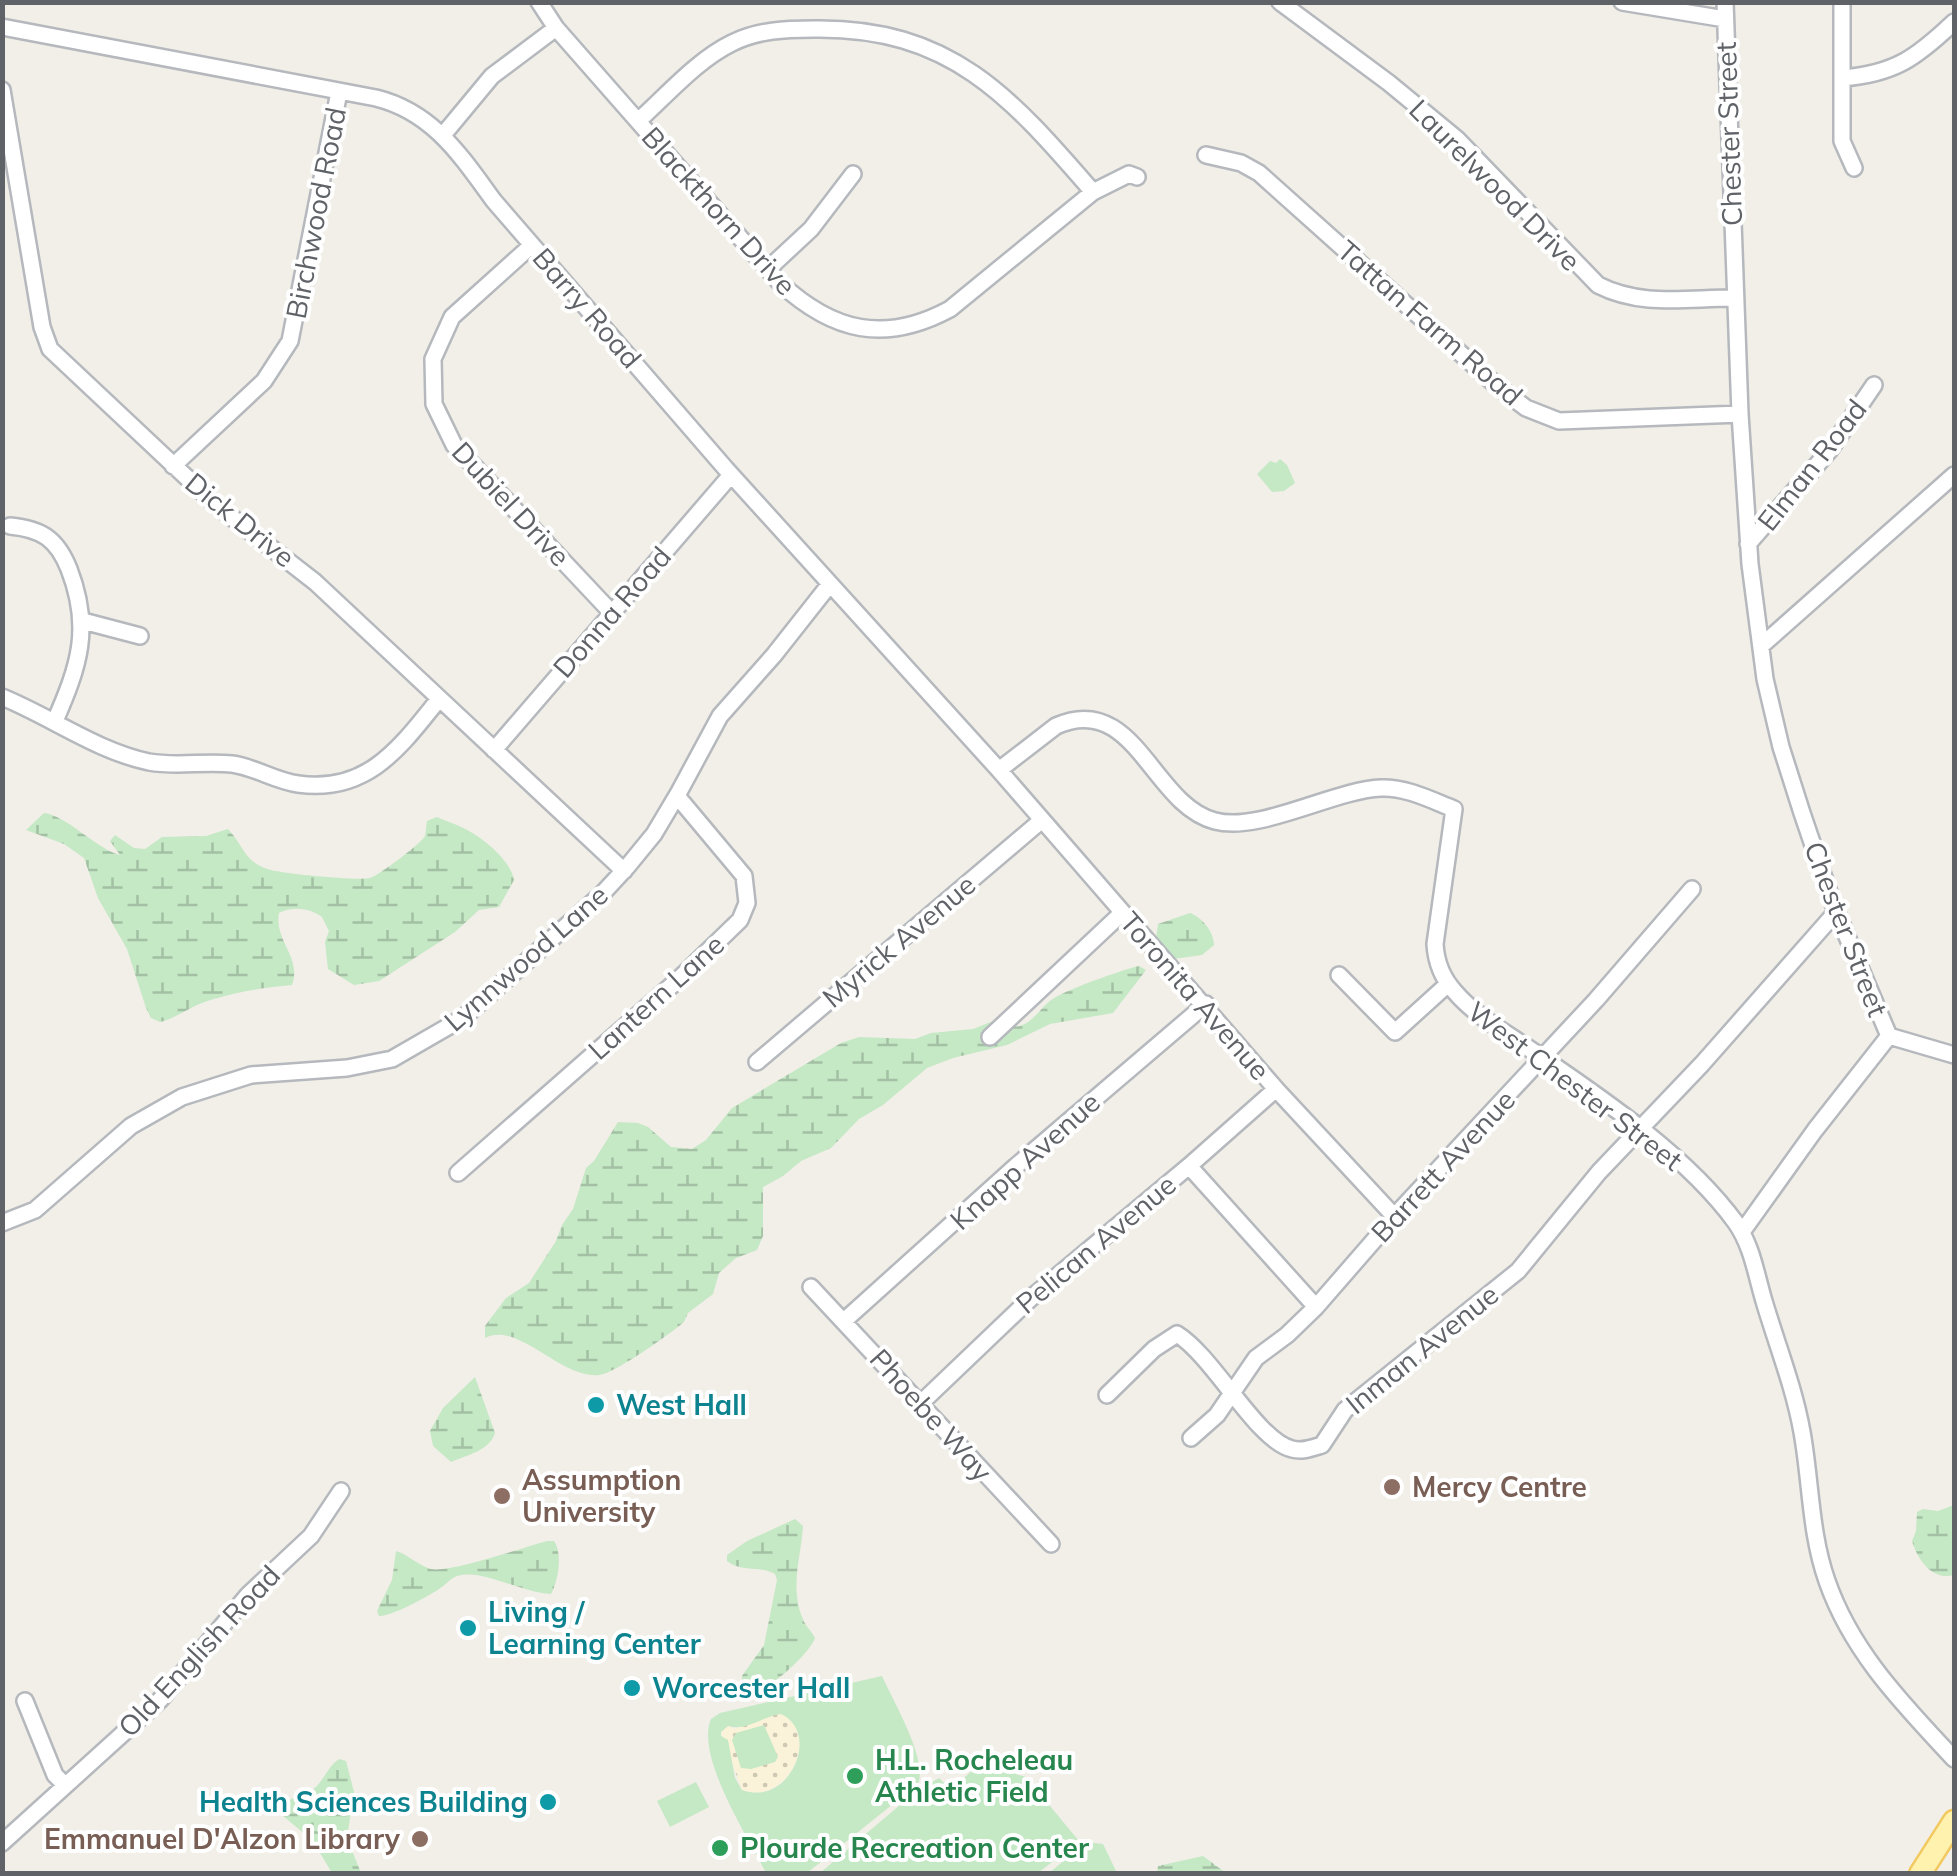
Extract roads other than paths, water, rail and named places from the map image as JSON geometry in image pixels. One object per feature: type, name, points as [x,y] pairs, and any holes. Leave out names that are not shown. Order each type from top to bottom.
[{"type":"main road","points":[[1920,1874],[1954,1821]]},
{"type":"street","name":"Blackthorn Drive","points":[[540,2],[556,28],[768,269],[795,296],[828,319],[861,328],[918,324],[950,309],[1093,192],[1129,174],[1137,176]]},
{"type":"street","name":"Laurelwood Drive","points":[[1280,2],[1458,139],[1598,285],[1614,293],[1649,300],[1734,298]]},
{"type":"street","points":[[1622,2],[1725,11]]},
{"type":"street","points":[[1842,2],[1842,141],[1854,168]]},
{"type":"street","name":"Chester Street","points":[[1725,11],[1740,414],[1748,544],[1765,679],[1787,769],[1837,911],[1888,1036],[1742,1232]]},
{"type":"street","points":[[1842,78],[1884,72],[1902,64],[1928,47],[1954,22]]},
{"type":"street","name":"Barry Road","points":[[2,27],[376,98],[407,108],[443,135],[532,245],[731,475],[999,770]]},
{"type":"street","points":[[443,135],[492,76],[556,28]]},
{"type":"street","points":[[638,120],[714,55],[755,34],[787,29],[876,32],[927,46],[978,76],[1093,192]]},
{"type":"street","name":"Dick Drive","points":[[2,90],[44,338],[70,371],[230,517],[290,560],[624,870]]},
{"type":"street","name":"Birchwood Road","points":[[173,466],[264,380],[290,342],[339,92]]},
{"type":"street","name":"Tattan Farm Road","points":[[1206,155],[1241,162],[1259,173],[1497,386],[1536,414],[1592,422],[1740,414]]},
{"type":"street","points":[[768,269],[820,220],[853,174]]},
{"type":"street","name":"Dubiel Drive","points":[[532,245],[452,318],[433,359],[434,404],[454,445],[611,612]]},
{"type":"street","name":"Elman Road","points":[[1748,544],[1829,451],[1874,385]]},
{"type":"street","name":"Donna Road","points":[[494,750],[731,475]]},
{"type":"street","points":[[1761,646],[1954,475]]},
{"type":"street","points":[[10,526],[40,531],[55,543],[74,582],[83,621],[75,670],[55,722]]},
{"type":"street","name":"Lynnwood Lane","points":[[2,1223],[34,1210],[131,1126],[182,1097],[251,1075],[371,1064],[392,1058],[427,1041],[478,1006],[624,870],[654,834],[720,716],[830,584]]},
{"type":"street","points":[[83,621],[140,636]]},
{"type":"street","points":[[2,697],[115,751],[146,761],[235,765],[310,784],[352,779],[380,766],[440,699]]},
{"type":"street","name":"West Chester Street","points":[[999,770],[1048,730],[1075,720],[1110,725],[1130,741],[1184,804],[1212,821],[1242,822],[1376,788],[1406,792],[1454,809],[1435,944],[1437,961],[1448,984],[1467,1004],[1640,1131],[1707,1190],[1742,1232]]},
{"type":"street","name":"Toronita Avenue","points":[[999,770],[1276,1089],[1395,1217]]},
{"type":"street","name":"Lantern Lane","points":[[458,1173],[680,979],[742,916],[748,894],[740,869],[677,796]]},
{"type":"street","name":"Myrick Avenue","points":[[757,1062],[1042,820]]},
{"type":"street","name":"Barrett Avenue","points":[[1191,1438],[1217,1415],[1256,1358],[1287,1336],[1316,1307],[1692,889]]},
{"type":"street","name":"Inman Avenue","points":[[1107,1394],[1175,1333],[1209,1362],[1281,1445],[1299,1450],[1322,1445],[1345,1410],[1518,1271],[1599,1172],[1837,911]]},
{"type":"street","points":[[990,1037],[1122,913]]},
{"type":"street","points":[[1339,975],[1395,1032],[1448,984]]},
{"type":"street","name":"Knapp Avenue","points":[[845,1320],[1016,1166],[1206,1004]]},
{"type":"street","points":[[1888,1036],[1954,1055]]},
{"type":"street","name":"Pelican Avenue","points":[[921,1402],[1030,1298],[1276,1089]]},
{"type":"street","points":[[1189,1166],[1316,1307]]},
{"type":"street","points":[[1742,1232],[1793,1386],[1804,1440],[1814,1530],[1834,1599],[1871,1665],[1954,1759]]},
{"type":"street","name":"Phoebe Way","points":[[811,1287],[1051,1544]]},
{"type":"street","name":"Old English Road","points":[[2,1843],[160,1700],[248,1595],[311,1536],[341,1491]]},
{"type":"street","points":[[25,1701],[55,1775],[65,1785]]},
{"type":"place","name":"West Hall","points":[[596,1405]]},
{"type":"place","name":"Mercy Centre","points":[[1392,1487]]},
{"type":"place","name":"Assumption University","points":[[502,1496]]},
{"type":"place","name":"Living / Learning Center","points":[[468,1628]]},
{"type":"place","name":"Worcester Hall","points":[[632,1688]]},
{"type":"place","name":"H.L. Rocheleau Athletic Field","points":[[855,1776]]},
{"type":"place","name":"Health Sciences Building","points":[[548,1802]]},
{"type":"place","name":"Emmanuel D'Alzon Library","points":[[420,1839]]},
{"type":"place","name":"Plourde Recreation Center","points":[[720,1848]]}]
